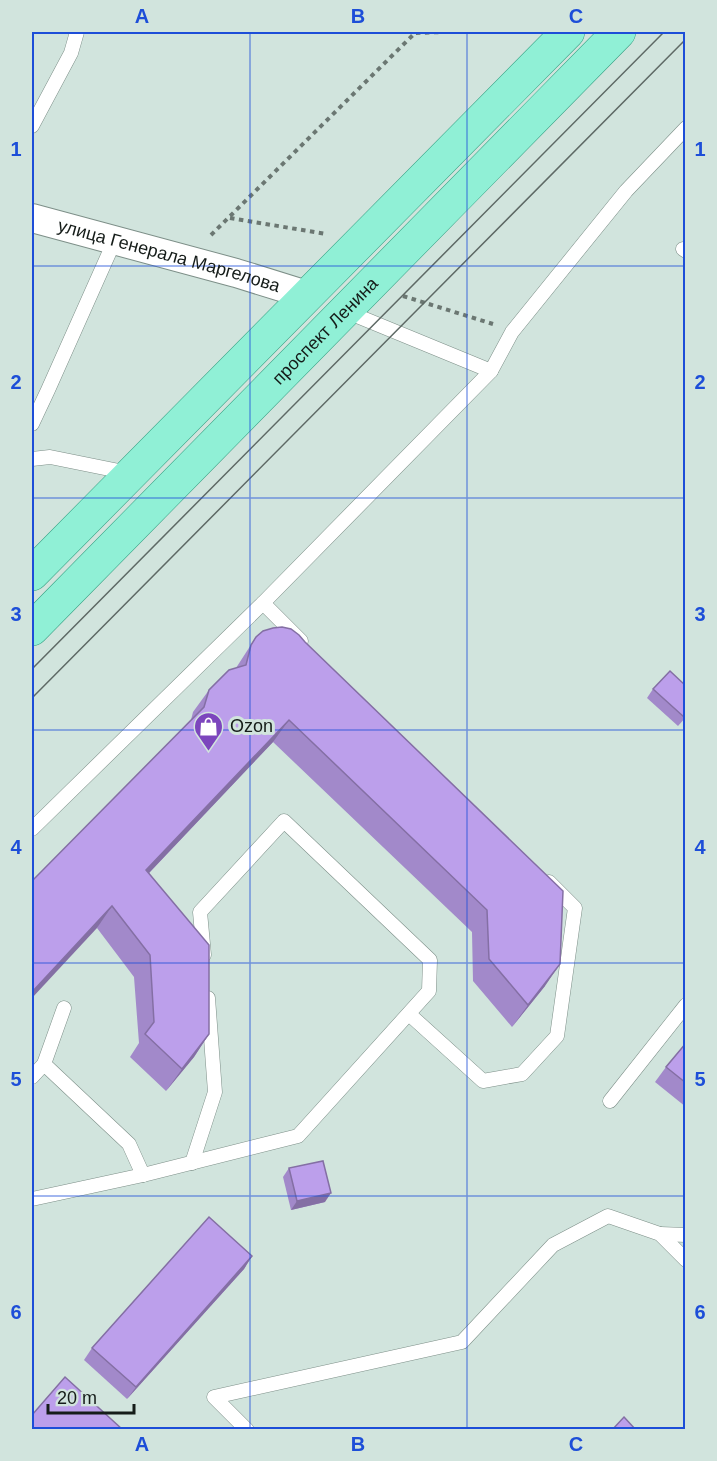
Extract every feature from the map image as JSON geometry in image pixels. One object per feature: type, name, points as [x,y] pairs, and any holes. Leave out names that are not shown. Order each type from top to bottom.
[{"type":"main road","name":"проспект Ленина","points":[[32,574],[568,32]]},
{"type":"main road","name":"проспект Ленина","points":[[32,629],[619,32]]},
{"type":"main road","points":[[308,296],[345,311]]},
{"type":"street","name":"улица Генерала Маргелова","points":[[32,218],[114,242],[236,273],[308,296]]},
{"type":"lane","points":[[32,126],[71,53],[77,32]]},
{"type":"lane","points":[[32,829],[263,603],[491,371],[519,323],[626,191],[686,128]]},
{"type":"lane","points":[[32,424],[114,242]]},
{"type":"lane","points":[[345,311],[491,371]]},
{"type":"lane","points":[[32,459],[50,457],[131,473]]},
{"type":"lane","points":[[263,603],[313,652]]},
{"type":"lane","points":[[32,1199],[143,1175],[192,1163],[298,1136],[429,991],[430,960],[284,821],[200,912],[215,1092],[192,1163]]},
{"type":"lane","points":[[409,1014],[483,1081],[522,1074],[557,1036],[575,908],[542,875]]},
{"type":"lane","points":[[610,1101],[686,1005]]},
{"type":"lane","points":[[32,1077],[44,1064],[64,1008]]},
{"type":"lane","points":[[44,1064],[129,1144],[143,1175]]},
{"type":"lane","points":[[247,1430],[214,1397],[462,1342],[553,1245],[608,1216],[660,1234],[686,1235]]},
{"type":"lane","points":[[660,1234],[686,1260]]},
{"type":"path","points":[[211,235],[415,33],[446,32]]},
{"type":"path","points":[[229,218],[329,234]]},
{"type":"path","points":[[402,295],[497,325]]},
{"type":"building","points":[[282,627],[291,629],[299,635],[563,891],[560,964],[528,1005],[489,959],[487,910],[289,720],[146,870],[209,945],[209,1034],[182,1069],[145,1034],[154,1022],[150,955],[112,906],[32,992],[32,881],[204,707],[209,690],[229,670],[246,665],[251,645],[256,637],[263,631]]},
{"type":"building","points":[[670,671],[686,686],[686,715],[684,717],[653,689]]},
{"type":"building","points":[[686,1043],[686,1083],[666,1067]]},
{"type":"building","points":[[323,1161],[331,1193],[297,1201],[289,1168]]},
{"type":"building","points":[[209,1217],[252,1256],[136,1387],[92,1348]]},
{"type":"building","points":[[65,1377],[123,1430],[32,1430],[32,1415]]},
{"type":"building","points":[[624,1417],[636,1430],[612,1430]]},
{"type":"tram line","points":[[32,669],[664,32]]},
{"type":"tram line","points":[[32,698],[686,39]]},
{"type":"place","name":"Ozon","points":[[209,752]]}]
